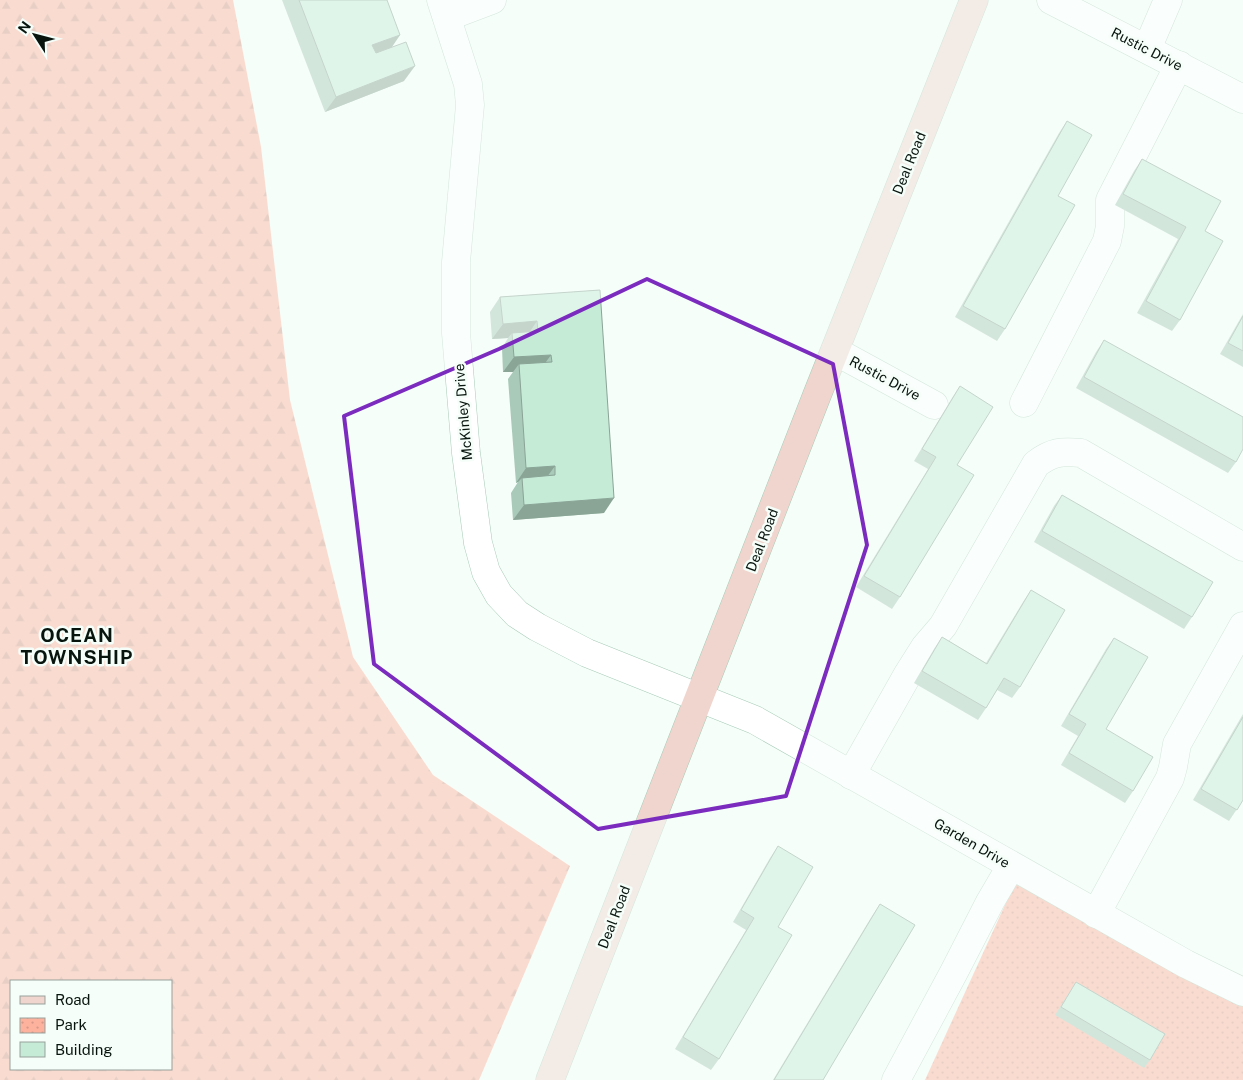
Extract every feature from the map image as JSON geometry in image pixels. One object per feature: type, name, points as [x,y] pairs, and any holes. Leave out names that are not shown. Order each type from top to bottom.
[{"type":"street","points":[[444,9],[492,0]]},
{"type":"street","name":"Deal Road","points":[[550,1080],[974,0]]},
{"type":"street","name":"Rustic Drive","points":[[1051,0],[1243,99]]},
{"type":"street","points":[[1147,49],[1168,0]]},
{"type":"street","name":"McKinley Drive","points":[[444,9],[468,84],[470,105],[457,254],[456,333],[466,454],[478,543],[486,572],[499,595],[517,614],[537,626],[587,652],[700,698]]},
{"type":"street","points":[[1024,403],[1107,241],[1110,226],[1110,200],[1179,65]]},
{"type":"street","name":"Rustic Drive","points":[[835,351],[934,405]]},
{"type":"street","points":[[851,775],[924,647],[944,626],[1036,464],[1044,458],[1061,451],[1081,453],[1243,547]]},
{"type":"street","points":[[1096,914],[1170,778],[1174,767],[1177,744],[1243,626]]},
{"type":"street","name":"Garden Drive","points":[[700,698],[755,720],[1096,914],[1186,964],[1243,992]]},
{"type":"street","points":[[896,1080],[1011,866]]},
{"type":"highlighted area","points":[[647,279],[833,364],[867,545],[786,796],[598,829],[374,664],[344,416],[499,349]]},
{"type":"green space","points":[[0,0],[233,0],[261,147],[290,400],[353,657],[433,775],[570,866],[479,1080],[0,1080]]},
{"type":"green space","points":[[1020,872],[1243,976],[1243,1080],[925,1080]]},
{"type":"building","points":[[299,0],[387,0],[400,35],[372,45],[376,53],[406,42],[415,66],[336,97]]},
{"type":"building","points":[[1067,121],[1092,135],[1058,196],[1075,205],[1005,329],[963,306]]},
{"type":"building","points":[[1142,159],[1221,201],[1205,231],[1223,241],[1180,320],[1146,301],[1186,227],[1123,194]]},
{"type":"building","points":[[600,290],[614,498],[524,505],[522,478],[555,475],[555,466],[526,468],[519,364],[552,362],[551,355],[514,357],[512,333],[538,331],[537,321],[503,324],[500,297]]},
{"type":"building","points":[[1243,316],[1243,351],[1228,343]]},
{"type":"building","points":[[1104,340],[1243,417],[1243,449],[1236,462],[1084,377]]},
{"type":"building","points":[[960,386],[993,407],[957,465],[974,475],[900,597],[864,576],[936,457],[922,449]]},
{"type":"building","points":[[1062,495],[1213,582],[1192,617],[1042,531]]},
{"type":"building","points":[[1031,590],[1065,610],[1020,687],[1004,678],[986,708],[922,671],[942,637],[987,664]]},
{"type":"building","points":[[1114,638],[1148,657],[1106,729],[1153,757],[1133,791],[1069,753],[1086,724],[1069,714]]},
{"type":"building","points":[[1243,717],[1243,800],[1237,810],[1201,789]]},
{"type":"building","points":[[778,846],[813,867],[778,927],[792,935],[719,1059],[683,1037],[754,918],[741,910]]},
{"type":"building","points":[[880,904],[915,925],[823,1080],[774,1080]]},
{"type":"building","points":[[1076,982],[1165,1034],[1150,1060],[1061,1007]]},
{"type":"district","name":"OCEAN TOWNSHIP","points":[[77,646]]}]
